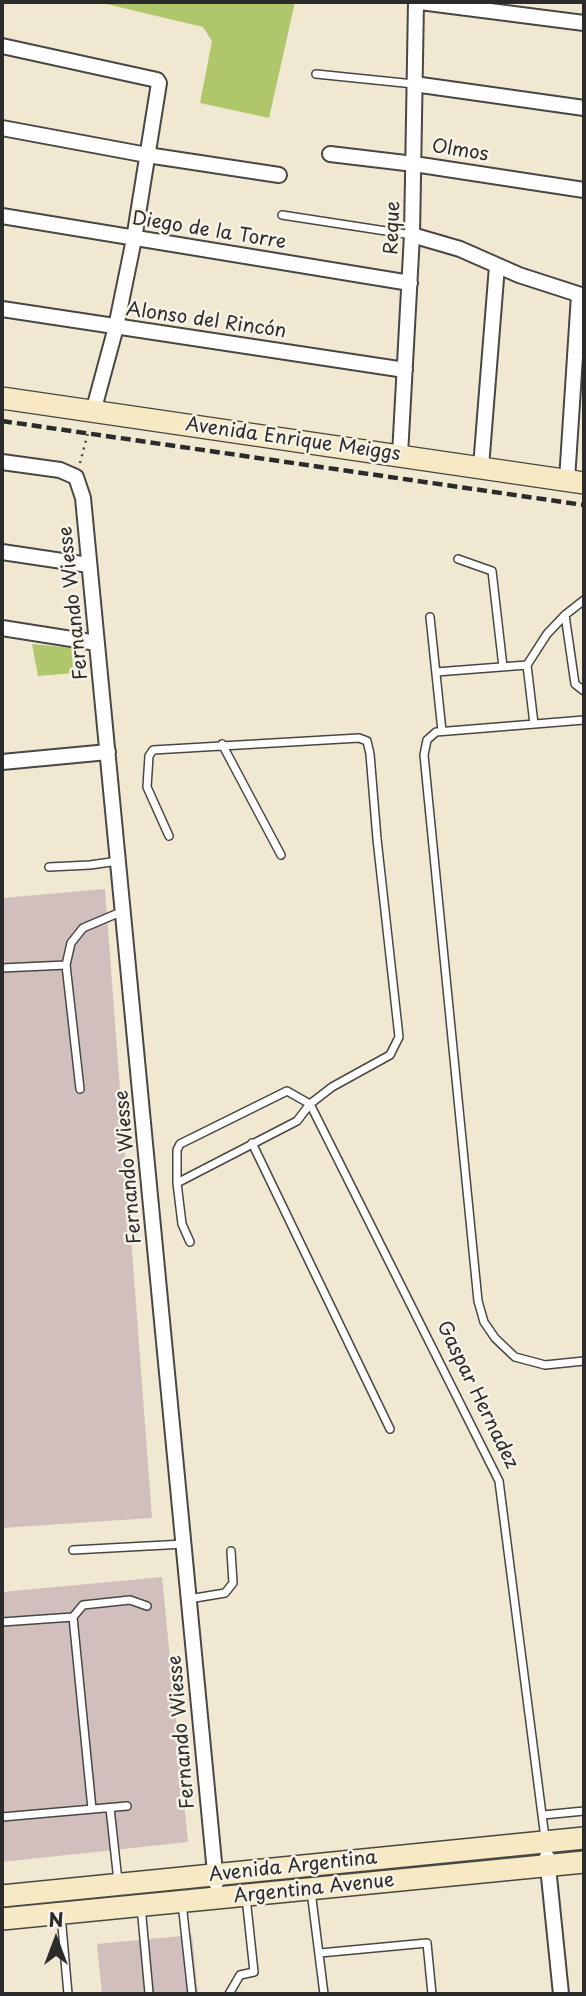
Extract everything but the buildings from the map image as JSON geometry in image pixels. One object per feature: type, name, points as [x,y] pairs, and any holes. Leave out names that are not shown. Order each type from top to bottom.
[{"type":"main road","name":"Avenida Enrique Meiggs","points":[[2,398],[576,481]]},
{"type":"main road","name":"Avenida Argentina","points":[[2,1896],[584,1838]]},
{"type":"main road","name":"Argentina Avenue","points":[[2,1919],[584,1862]]},
{"type":"street","points":[[418,2],[584,23]]},
{"type":"street","name":"Reque","points":[[400,455],[412,235],[418,2]]},
{"type":"street","points":[[2,46],[157,80],[159,83],[134,239],[116,327],[93,412]]},
{"type":"street","points":[[414,84],[584,108]]},
{"type":"street","points":[[2,128],[147,155],[279,175]]},
{"type":"street","name":"Olmos","points":[[330,154],[584,190]]},
{"type":"street","name":"Diego de la Torre","points":[[2,216],[410,283]]},
{"type":"street","points":[[412,235],[460,249],[497,266],[582,295],[576,481]]},
{"type":"street","points":[[481,467],[497,266]]},
{"type":"street","name":"Alonso del Rincón","points":[[2,309],[405,370]]},
{"type":"street","points":[[2,462],[60,470],[76,477]]},
{"type":"street","name":"Fernando Wiesse","points":[[76,477],[83,498],[124,911],[217,1899]]},
{"type":"street","points":[[2,552],[89,565]]},
{"type":"street","points":[[2,628],[97,643]]},
{"type":"street","points":[[2,762],[108,752]]},
{"type":"street","name":"Gaspar Hernadez","points":[[545,1841],[561,1994]]},
{"type":"lane","points":[[316,74],[414,84]]},
{"type":"lane","points":[[282,215],[412,235]]},
{"type":"lane","points":[[458,559],[492,571],[503,667]]},
{"type":"lane","points":[[534,724],[527,665],[547,634],[584,600]]},
{"type":"lane","points":[[565,615],[575,684],[584,691]]},
{"type":"lane","points":[[430,617],[442,731]]},
{"type":"lane","points":[[436,672],[527,665]]},
{"type":"lane","points":[[584,720],[436,732],[426,740],[424,755],[478,1301],[484,1322],[495,1338],[515,1357],[545,1365],[584,1361]]},
{"type":"lane","points":[[169,836],[147,787],[150,753],[153,750],[359,738],[367,741],[399,1037],[390,1055],[332,1087],[310,1104],[297,1121],[177,1183]]},
{"type":"lane","points":[[222,744],[281,855]]},
{"type":"lane","points":[[49,867],[119,861]]},
{"type":"lane","points":[[80,1089],[66,965],[71,943],[83,928],[124,911]]},
{"type":"lane","points":[[2,968],[66,965]]},
{"type":"lane","points":[[190,1242],[181,1224],[177,1183],[177,1150],[180,1144],[287,1091],[310,1104]]},
{"type":"lane","name":"Gaspar Hernadez","points":[[310,1104],[499,1480],[545,1841]]},
{"type":"lane","points":[[252,1143],[390,1429]]},
{"type":"lane","points":[[74,1550],[184,1544]]},
{"type":"lane","points":[[189,1599],[225,1593],[233,1583],[231,1551]]},
{"type":"lane","points":[[92,1809],[73,1617],[83,1605],[130,1600],[147,1606]]},
{"type":"lane","points":[[2,1622],[73,1617]]},
{"type":"lane","points":[[2,1817],[127,1806]]},
{"type":"lane","points":[[110,1808],[118,1885]]},
{"type":"lane","points":[[543,1815],[584,1811]]},
{"type":"lane","points":[[311,1889],[324,1994]]},
{"type":"lane","points":[[229,1994],[240,1975],[254,1972],[246,1896]]},
{"type":"lane","points":[[182,1902],[192,1994]]},
{"type":"lane","points":[[141,1906],[149,1993]]},
{"type":"lane","points":[[61,1913],[68,1994]]},
{"type":"lane","points":[[320,1953],[427,1943],[432,1994]]},
{"type":"path","points":[[76,477],[87,435]]},
{"type":"shaded area","points":[[105,889],[152,1518],[2,1528],[2,898]]},
{"type":"shaded area","points":[[162,1577],[188,1842],[2,1862],[2,1592]]},
{"type":"shaded area","points":[[192,1935],[198,1994],[102,1994],[97,1944]]},
{"type":"green space","points":[[98,2],[295,2],[269,118],[200,103],[212,41],[203,27]]},
{"type":"green space","points":[[32,644],[72,648],[73,673],[38,676]]},
{"type":"railway","points":[[2,421],[584,505]]}]
